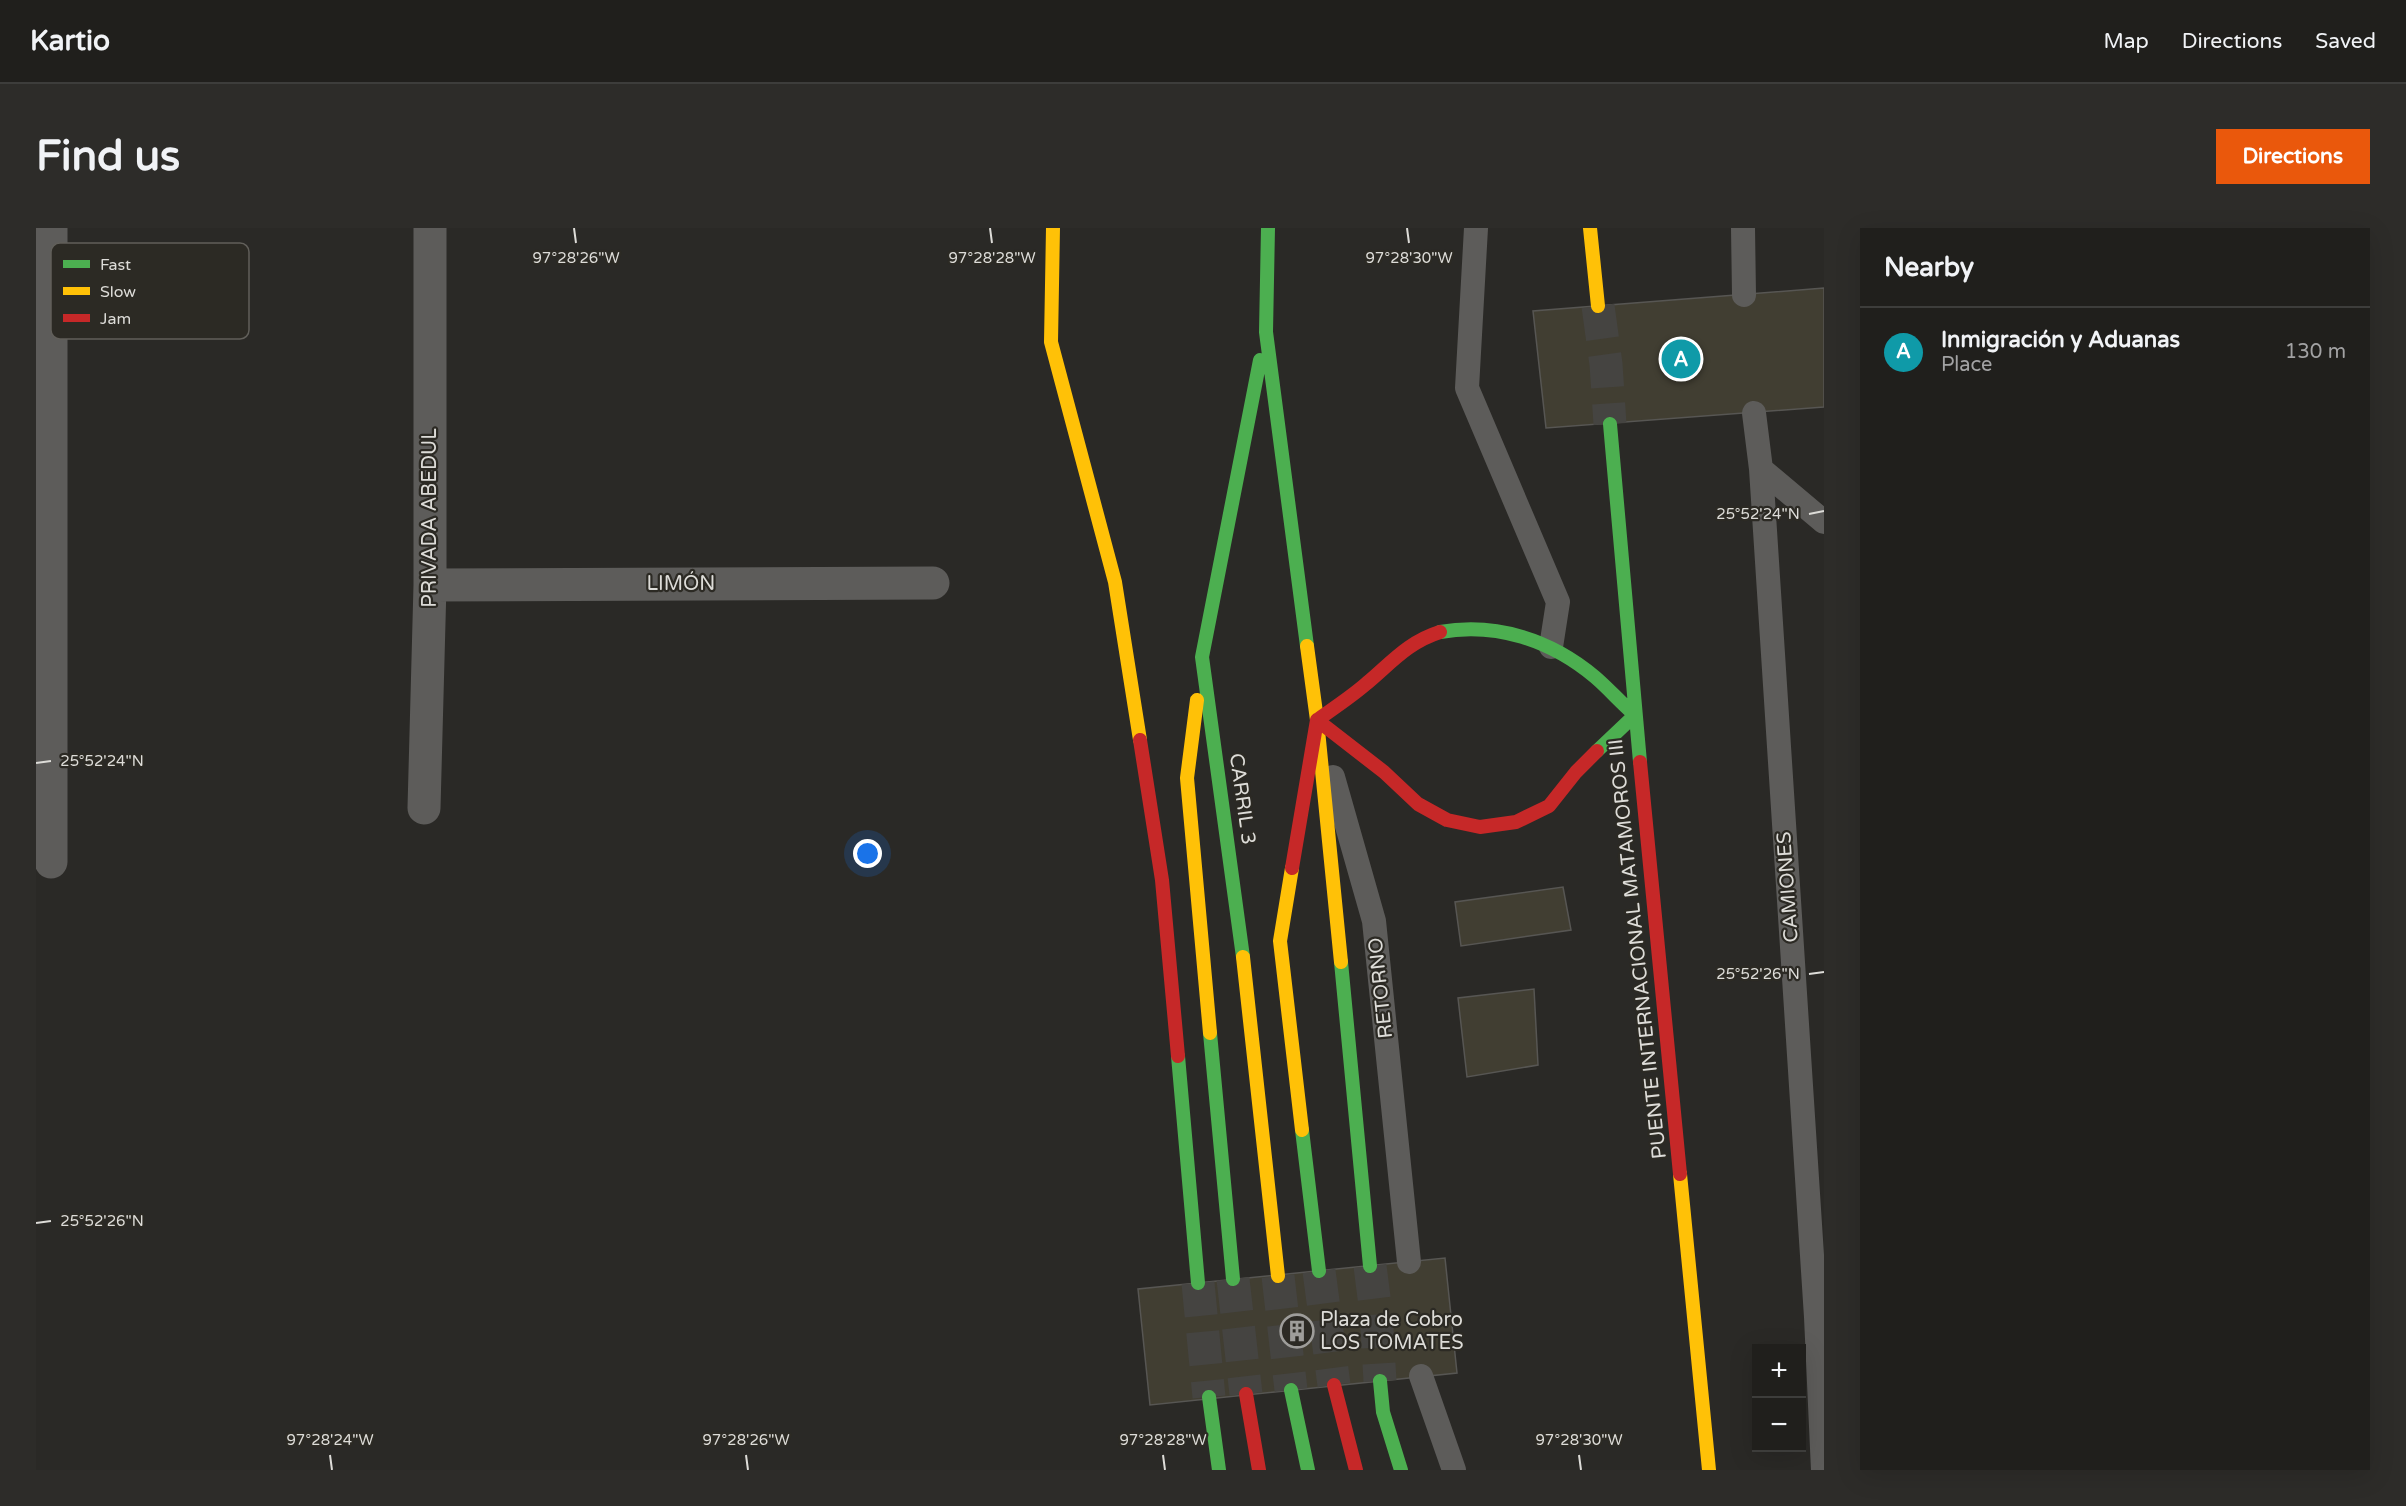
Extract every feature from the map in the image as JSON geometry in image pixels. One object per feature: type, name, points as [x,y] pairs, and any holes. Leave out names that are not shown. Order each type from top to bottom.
[{"type":"highway","points":[[1053,228],[1051,342],[1115,582],[1162,880],[1198,1283]]},
{"type":"highway","points":[[1268,228],[1266,332],[1317,720],[1370,1266]]},
{"type":"highway","points":[[1590,228],[1598,306]]},
{"type":"highway","name":"CARRIL 3","points":[[1266,332],[1202,657],[1241,940],[1278,1275]]},
{"type":"highway","name":"PUENTE INTERNACIONAL MATAMOROS III","points":[[1610,424],[1635,715],[1709,1470]]},
{"type":"highway","points":[[1317,720],[1384,772],[1418,804],[1447,820],[1480,827],[1516,822],[1549,806],[1576,772],[1635,715],[1588,670],[1551,647],[1518,635],[1487,629],[1449,629],[1417,640],[1395,656],[1370,680],[1317,720],[1280,941],[1319,1270]]},
{"type":"highway","points":[[1202,657],[1187,778],[1233,1279]]},
{"type":"highway","points":[[1380,1381],[1383,1412],[1401,1470]]},
{"type":"highway","points":[[1334,1385],[1356,1470]]},
{"type":"highway","points":[[1291,1390],[1308,1470]]},
{"type":"highway","points":[[1246,1394],[1259,1470]]},
{"type":"highway","points":[[1209,1397],[1219,1470]]},
{"type":"street","points":[[51,228],[51,862]]},
{"type":"street","name":"PRIVADA ABEDUL","points":[[424,808],[430,585],[430,228]]},
{"type":"street","name":"LIMÓN","points":[[430,585],[933,583]]},
{"type":"lane","points":[[1476,228],[1467,388],[1558,602],[1551,647]]},
{"type":"lane","points":[[1743,228],[1744,295]]},
{"type":"lane","name":"CAMIONES","points":[[1754,412],[1761,469],[1820,1310],[1823,1470]]},
{"type":"lane","points":[[1761,469],[1824,522]]},
{"type":"lane","name":"RETORNO","points":[[1317,720],[1374,921],[1409,1262]]},
{"type":"lane","points":[[1421,1376],[1454,1470]]},
{"type":"building","points":[[1824,288],[1824,407],[1546,428],[1533,311]]},
{"type":"building","points":[[1563,887],[1571,930],[1461,946],[1455,902]]},
{"type":"building","points":[[1534,989],[1538,1065],[1467,1077],[1458,998]]},
{"type":"building","name":"Plaza de Cobro LOS TOMATES","points":[[1445,1258],[1457,1373],[1150,1405],[1138,1289]]},
{"type":"tunnel","points":[[1598,306],[1606,364],[1610,424]]},
{"type":"tunnel","points":[[1370,1266],[1376,1313],[1380,1381]]},
{"type":"tunnel","points":[[1319,1271],[1334,1385]]},
{"type":"tunnel","points":[[1278,1276],[1291,1390]]},
{"type":"tunnel","points":[[1233,1279],[1246,1394]]},
{"type":"tunnel","points":[[1198,1283],[1209,1397]]},
{"type":"traffic: fast","points":[[1268,228],[1266,332],[1307,646]]},
{"type":"traffic: fast","points":[[1243,957],[1202,657],[1260,360]]},
{"type":"traffic: fast","points":[[1610,424],[1640,762]]},
{"type":"traffic: fast","points":[[1440,632],[1461,630],[1502,632],[1541,644],[1578,664],[1635,715],[1597,751]]},
{"type":"traffic: fast","points":[[1341,962],[1370,1266]]},
{"type":"traffic: fast","points":[[1210,1033],[1233,1279]]},
{"type":"traffic: fast","points":[[1178,1056],[1198,1283]]},
{"type":"traffic: fast","points":[[1302,1130],[1319,1271]]},
{"type":"traffic: fast","points":[[1380,1381],[1383,1412],[1401,1470]]},
{"type":"traffic: fast","points":[[1291,1390],[1308,1470]]},
{"type":"traffic: fast","points":[[1209,1397],[1219,1470]]},
{"type":"traffic: slow","points":[[1053,228],[1051,342],[1115,582],[1140,740]]},
{"type":"traffic: slow","points":[[1590,228],[1598,306]]},
{"type":"traffic: slow","points":[[1307,646],[1317,720],[1341,962]]},
{"type":"traffic: slow","points":[[1197,700],[1187,778],[1210,1033]]},
{"type":"traffic: slow","points":[[1292,868],[1280,941],[1302,1130]]},
{"type":"traffic: slow","points":[[1243,957],[1278,1276]]},
{"type":"traffic: slow","points":[[1680,1174],[1709,1470]]},
{"type":"traffic: jam","points":[[1292,868],[1317,720],[1355,693],[1409,647],[1440,632]]},
{"type":"traffic: jam","points":[[1317,720],[1384,772],[1418,804],[1447,820],[1480,827],[1516,822],[1549,806],[1576,772],[1597,751]]},
{"type":"traffic: jam","points":[[1140,740],[1162,880],[1178,1056]]},
{"type":"traffic: jam","points":[[1640,762],[1680,1174]]},
{"type":"traffic: jam","points":[[1334,1385],[1356,1470]]},
{"type":"traffic: jam","points":[[1246,1394],[1259,1470]]},
{"type":"place","name":"Inmigración y Aduanas","points":[[1681,359]]},
{"type":"place","name":"Plaza de Cobro LOS TOMATES","points":[[1297,1331]]}]
